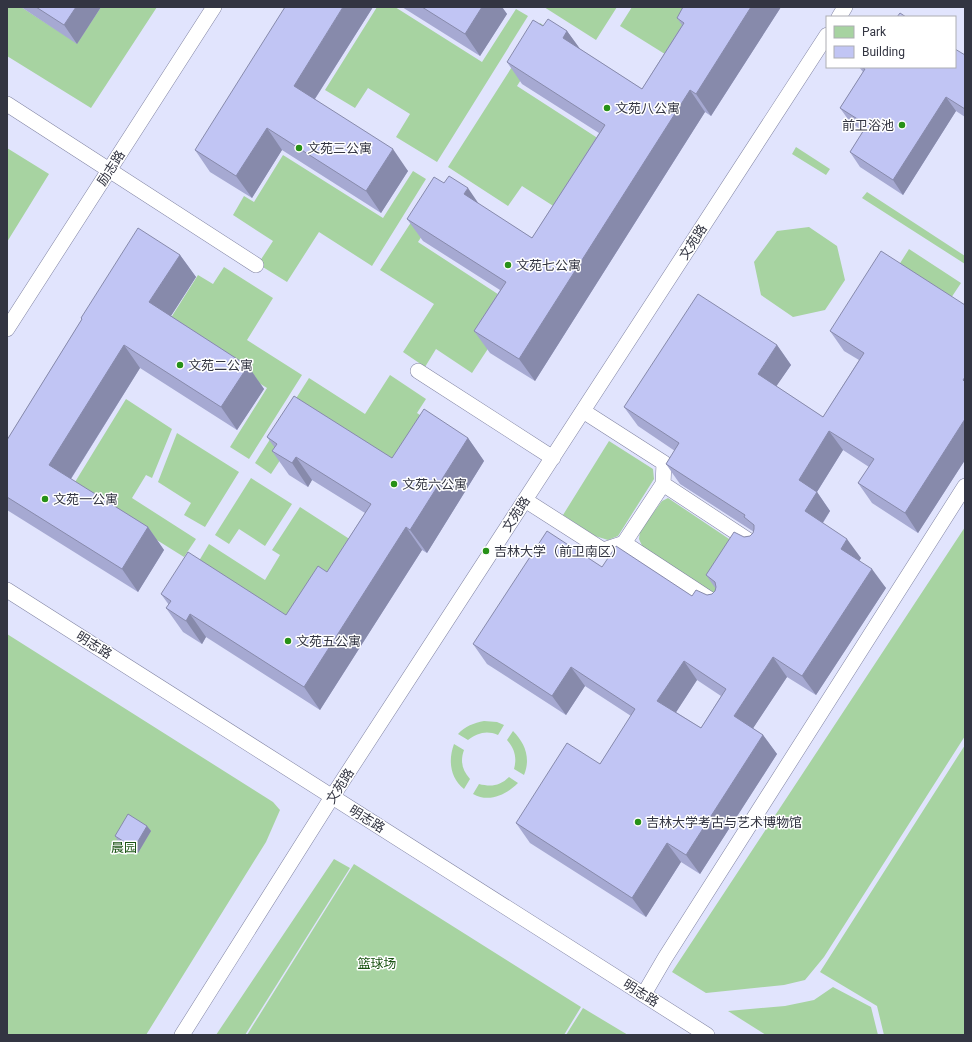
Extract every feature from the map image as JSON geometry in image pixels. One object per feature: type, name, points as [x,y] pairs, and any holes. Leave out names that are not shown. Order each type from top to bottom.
[{"type":"lane","name":"励志路","points":[[7,329],[214,7]]},
{"type":"lane","points":[[839,16],[845,7]]},
{"type":"lane","name":"文苑路","points":[[182,1035],[332,797],[826,37]]},
{"type":"lane","points":[[7,104],[256,265]]},
{"type":"lane","points":[[418,371],[553,458]]},
{"type":"lane","points":[[525,500],[603,550],[624,543],[663,484],[664,463],[583,411]]},
{"type":"lane","points":[[663,484],[759,548]]},
{"type":"lane","points":[[644,994],[965,486]]},
{"type":"lane","points":[[624,543],[721,606]]},
{"type":"lane","name":"明志路","points":[[7,590],[707,1035]]},
{"type":"shaded area","name":"吉林大学（前卫南区）","points":[[7,7],[965,7],[965,1035],[7,1035]]},
{"type":"green space","points":[[7,7],[21,7],[77,43],[101,7],[157,7],[91,108],[7,56]]},
{"type":"green space","points":[[377,7],[395,7],[482,62],[516,9],[528,16],[437,162],[396,137],[410,114],[368,88],[355,108],[325,90]]},
{"type":"green space","points":[[544,7],[617,7],[596,40]]},
{"type":"green space","points":[[632,7],[710,7],[676,61],[620,26]]},
{"type":"green space","points":[[540,23],[552,31],[517,86],[613,148],[569,216],[522,186],[508,206],[448,167]]},
{"type":"green space","points":[[796,147],[830,169],[826,175],[792,154]]},
{"type":"green space","points":[[7,148],[49,174],[7,242]]},
{"type":"green space","points":[[283,155],[383,218],[413,171],[426,179],[372,266],[319,232],[287,282],[258,264],[273,241],[233,215],[244,196],[254,202]]},
{"type":"green space","points":[[436,184],[450,193],[418,242],[516,306],[472,373],[436,349],[425,367],[403,352],[434,304],[380,270]]},
{"type":"green space","points":[[867,192],[965,256],[965,264],[862,198]]},
{"type":"green space","points":[[809,227],[837,246],[845,280],[825,310],[793,317],[761,295],[754,262],[777,231]]},
{"type":"green space","points":[[909,249],[961,283],[949,301],[897,268]]},
{"type":"green space","points":[[224,267],[273,298],[247,340],[302,375],[249,459],[230,447],[267,388],[167,324],[198,275],[213,284]]},
{"type":"green space","points":[[390,375],[426,399],[417,413],[440,428],[407,478],[310,415],[271,474],[255,463],[309,378],[365,414]]},
{"type":"green space","points":[[126,399],[172,429],[152,478],[146,475],[132,498],[196,539],[184,557],[72,487]]},
{"type":"green space","points":[[177,433],[239,472],[205,527],[184,515],[191,503],[158,482]]},
{"type":"green space","points":[[609,441],[653,469],[654,479],[618,536],[608,540],[595,536],[563,515]]},
{"type":"green space","points":[[251,478],[292,504],[265,546],[239,529],[229,544],[215,535]]},
{"type":"green space","points":[[668,498],[744,549],[714,595],[643,548],[639,539],[640,531],[662,501]]},
{"type":"green space","points":[[300,507],[368,551],[302,634],[196,566],[209,544],[265,580],[280,555],[272,550]]},
{"type":"green space","points":[[965,527],[965,736],[824,957],[805,980],[784,985],[706,993],[672,972]]},
{"type":"green space","name":"晨园","points":[[7,634],[273,802],[280,810],[266,842],[146,1035],[7,1035]]},
{"type":"green space","points":[[484,721],[497,722],[504,725],[498,735],[482,733],[468,740],[458,734],[470,725]]},
{"type":"green space","points":[[513,731],[521,741],[526,751],[527,763],[524,775],[514,769],[515,754],[507,740]]},
{"type":"green space","points":[[454,744],[464,750],[462,765],[470,779],[464,789],[459,785],[453,774],[451,756]]},
{"type":"green space","points":[[965,745],[965,1035],[884,1035],[877,1006],[820,972]]},
{"type":"green space","points":[[509,777],[518,783],[503,794],[491,798],[485,798],[473,794],[479,784],[495,785]]},
{"type":"green space","points":[[334,859],[350,868],[245,1035],[216,1035]]},
{"type":"green space","name":"篮球场","points":[[354,864],[581,1007],[564,1035],[247,1035]]},
{"type":"green space","points":[[833,987],[871,1007],[878,1035],[766,1035],[728,1011],[785,1006],[814,1000]]},
{"type":"green space","points":[[583,1008],[628,1035],[566,1035]]},
{"type":"building","points":[[36,7],[76,7],[64,25]]},
{"type":"building","points":[[285,7],[343,7],[294,86],[393,149],[366,191],[267,128],[236,176],[195,150]]},
{"type":"building","points":[[422,7],[482,7],[465,34]]},
{"type":"building","points":[[683,7],[751,7],[696,94],[690,90],[519,359],[474,331],[506,282],[407,219],[434,177],[444,183],[449,176],[468,188],[464,194],[532,238],[605,125],[507,62],[533,20],[543,26],[548,19],[567,31],[563,38],[642,89],[684,23],[677,18]]},
{"type":"building","points":[[900,13],[904,16],[898,16]]},
{"type":"building","name":"前卫浴池","points":[[956,50],[965,55],[965,109],[946,97],[893,180],[850,152],[867,125],[840,108],[865,69],[863,68],[956,68]]},
{"type":"building","points":[[138,228],[180,255],[149,302],[248,366],[221,407],[124,345],[49,465],[148,527],[122,569],[7,497],[7,440]]},
{"type":"building","points":[[881,251],[965,305],[965,377],[963,380],[965,382],[965,419],[905,513],[858,483],[874,459],[829,431],[799,480],[817,492],[805,511],[847,539],[841,549],[872,569],[802,676],[773,657],[734,716],[763,735],[686,855],[667,843],[632,898],[516,823],[567,743],[600,764],[635,709],[571,667],[552,696],[473,644],[547,531],[602,567],[616,546],[692,596],[696,590],[707,595],[712,594],[716,587],[715,582],[706,575],[734,532],[744,537],[750,536],[753,533],[754,525],[744,517],[745,515],[666,464],[679,443],[624,407],[698,294],[777,345],[758,374],[823,417],[864,353],[830,331]],"holes":[[[684,661],[726,689],[701,728],[657,701]]]},
{"type":"building","points":[[294,396],[392,458],[424,409],[468,438],[410,530],[406,527],[304,687],[190,614],[186,621],[166,608],[171,601],[161,594],[188,552],[286,615],[318,566],[327,572],[371,504],[296,457],[292,463],[272,451],[277,444],[267,437]]},
{"type":"building","points":[[128,814],[147,826],[134,848],[115,836]]},
{"type":"place","name":"文苑八公寓","points":[[607,108]]},
{"type":"place","name":"前卫浴池","points":[[902,125]]},
{"type":"place","name":"文苑三公寓","points":[[299,148]]},
{"type":"place","name":"文苑七公寓","points":[[508,265]]},
{"type":"place","name":"文苑二公寓","points":[[180,365]]},
{"type":"place","name":"文苑六公寓","points":[[394,484]]},
{"type":"place","name":"文苑一公寓","points":[[45,499]]},
{"type":"place","name":"吉林大学（前卫南区）","points":[[486,551]]},
{"type":"place","name":"文苑五公寓","points":[[288,641]]},
{"type":"place","name":"吉林大学考古与艺术博物馆","points":[[638,822]]}]
